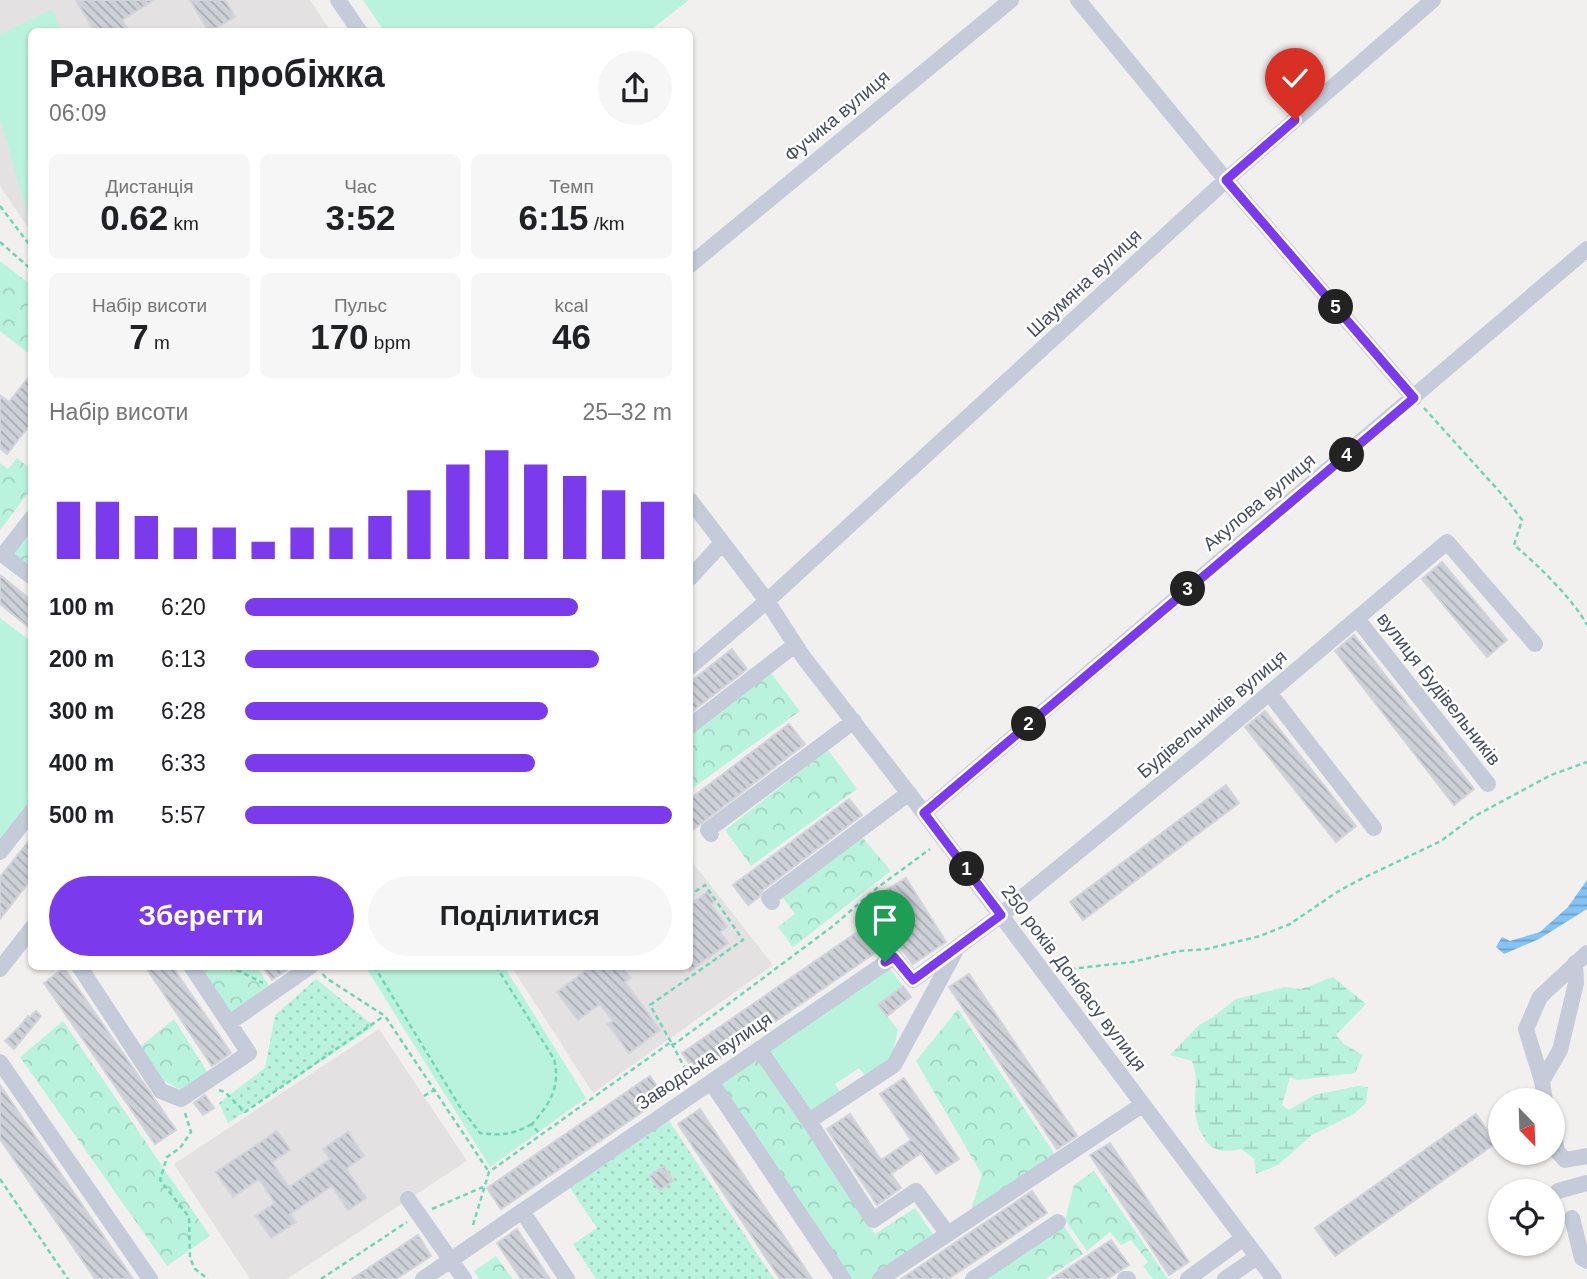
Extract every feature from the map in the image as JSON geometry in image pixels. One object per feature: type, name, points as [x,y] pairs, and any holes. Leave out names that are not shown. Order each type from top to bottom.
[{"type":"street","points":[[338,0],[357,28]]},
{"type":"street","name":"Фучика вулиця","points":[[693,263],[1011,0]]},
{"type":"street","points":[[1079,0],[1226,180],[1414,398]]},
{"type":"street","name":"Шаумяна вулиця","points":[[693,664],[767,601],[1226,180],[1433,0]]},
{"type":"street","name":"Акулова вулиця","points":[[924,813],[1587,250]]},
{"type":"street","name":"250 років Донбасу вулиця","points":[[693,504],[767,601],[795,645],[1274,1279]]},
{"type":"street","points":[[28,523],[2,554],[28,575]]},
{"type":"street","name":"Будівельників вулиця","points":[[1001,915],[1270,694],[1447,542],[1535,644]]},
{"type":"street","points":[[693,575],[722,543]]},
{"type":"street","name":"вулиця Будівельників","points":[[1358,620],[1488,784]]},
{"type":"street","points":[[693,724],[795,645]]},
{"type":"street","points":[[1270,694],[1374,828]]},
{"type":"street","points":[[711,834],[708,830],[854,721]]},
{"type":"street","points":[[772,902],[769,898],[909,793]]},
{"type":"street","points":[[0,852],[28,816]]},
{"type":"street","name":"Заводська вулиця","points":[[422,1279],[894,957],[913,980],[1001,915]]},
{"type":"street","points":[[0,969],[28,933]]},
{"type":"street","points":[[0,940],[14,950]]},
{"type":"street","points":[[809,1121],[894,1065],[958,947]]},
{"type":"street","points":[[1542,1081],[1560,1050],[1581,958]]},
{"type":"street","points":[[1543,1088],[1525,1029],[1540,997],[1581,958]]},
{"type":"street","points":[[82,970],[161,1091],[180,1099],[249,1053],[194,970]]},
{"type":"street","points":[[229,1023],[279,988],[314,970]]},
{"type":"street","points":[[759,1049],[873,1220],[916,1191],[948,1234]]},
{"type":"street","points":[[0,1062],[150,1279]]},
{"type":"street","points":[[704,1086],[843,1279]]},
{"type":"street","points":[[880,1279],[1142,1104]]},
{"type":"street","points":[[1565,1160],[1587,1156]]},
{"type":"street","points":[[1565,1189],[1587,1183]]},
{"type":"street","points":[[408,1199],[464,1279]]},
{"type":"street","points":[[522,1211],[567,1279]]},
{"type":"street","points":[[1572,1217],[1583,1258],[1587,1261]]},
{"type":"street","points":[[973,1279],[1058,1222]]},
{"type":"street","points":[[1188,1279],[1242,1239]]},
{"type":"street","points":[[1225,1279],[1257,1257]]},
{"type":"path","points":[[0,206],[28,243]]},
{"type":"path","points":[[0,242],[28,266]]},
{"type":"path","points":[[1414,398],[1508,501],[1522,520],[1514,545],[1531,559],[1572,604],[1587,625]]},
{"type":"path","points":[[1045,974],[1077,967],[1093,968],[1132,962],[1260,936],[1290,924],[1359,880],[1441,841],[1473,817],[1551,775],[1587,762]]},
{"type":"path","points":[[467,1249],[489,1172],[833,926],[877,888],[930,849]]},
{"type":"path","points":[[693,893],[705,885],[743,940],[650,1006],[671,1044],[704,1086]]},
{"type":"path","points":[[236,970],[279,988]]},
{"type":"path","points":[[317,970],[385,1016],[489,1172]]},
{"type":"path","points":[[376,970],[460,1107],[480,1133],[496,1136],[514,1133],[532,1124],[553,1096],[557,1070],[554,1059],[498,970]]},
{"type":"path","points":[[202,1084],[225,1092],[246,1114],[385,1016]]},
{"type":"path","points":[[424,1096],[433,1090]]},
{"type":"path","points":[[180,1099],[191,1132],[180,1148],[167,1157],[160,1180],[189,1217],[190,1258],[195,1269],[208,1279]]},
{"type":"path","points":[[532,1124],[540,1135]]},
{"type":"path","points":[[0,1179],[68,1279]]},
{"type":"path","points":[[321,1279],[419,1214],[483,1187]]},
{"type":"shaded area","points":[[0,0],[310,0],[329,28],[28,28],[28,228],[0,186]]},
{"type":"shaded area","points":[[693,863],[773,965],[593,1093],[514,970],[693,970]]},
{"type":"shaded area","points":[[379,1029],[467,1161],[287,1279],[250,1279],[174,1164]]},
{"type":"green space","points":[[363,0],[689,0],[653,28],[382,28]]},
{"type":"green space","points":[[53,9],[60,28],[28,28],[28,214],[0,119],[0,34]]},
{"type":"green space","points":[[0,261],[28,283],[28,353],[0,331]]},
{"type":"green space","points":[[17,458],[28,467],[28,493],[0,530],[0,463],[8,469]]},
{"type":"green space","points":[[28,537],[28,566],[13,554]]},
{"type":"green space","points":[[0,618],[28,639],[28,806],[0,842]]},
{"type":"green space","points":[[770,672],[800,711],[694,787],[693,733]]},
{"type":"green space","points":[[828,750],[857,789],[751,866],[725,830]]},
{"type":"green space","points":[[862,837],[891,871],[793,947],[778,927],[795,914],[781,895]]},
{"type":"green space","points":[[885,962],[903,986],[879,1005],[898,1030],[891,1059],[869,1081],[859,1068],[835,1084],[844,1098],[809,1121],[759,1049]]},
{"type":"green space","points":[[201,970],[259,970],[269,985],[231,1014]]},
{"type":"green space","points":[[367,970],[506,970],[586,1098],[490,1167]]},
{"type":"green space","points":[[1333,977],[1366,1004],[1336,1035],[1344,1044],[1363,1055],[1355,1073],[1298,1080],[1290,1077],[1282,1105],[1289,1110],[1314,1095],[1358,1086],[1368,1087],[1366,1103],[1354,1114],[1312,1135],[1278,1165],[1256,1174],[1254,1159],[1241,1149],[1222,1151],[1213,1148],[1206,1141],[1196,1118],[1196,1080],[1192,1061],[1170,1055],[1199,1025],[1236,999],[1285,987],[1301,989]]},
{"type":"green space","points":[[316,979],[374,1026],[228,1123],[219,1103],[265,1068],[275,1015]]},
{"type":"green space","points":[[958,1009],[1056,1156],[970,1213],[982,1175],[916,1061]]},
{"type":"green space","points":[[174,1019],[208,1073],[183,1091],[159,1078],[141,1046]]},
{"type":"green space","points":[[63,1021],[210,1236],[167,1266],[20,1057]]},
{"type":"green space","points":[[758,1058],[875,1234],[915,1208],[935,1237],[872,1279],[848,1279],[718,1085]]},
{"type":"green space","points":[[668,1119],[774,1279],[596,1279],[573,1244],[597,1228],[568,1185]]},
{"type":"green space","points":[[1094,1171],[1168,1279],[1153,1279],[1143,1266],[1148,1262],[1131,1240],[1121,1245],[1110,1232],[1087,1251],[1065,1220],[1074,1185]]},
{"type":"green space","points":[[1063,1225],[1083,1254],[1045,1279],[984,1279]]},
{"type":"green space","points":[[496,1256],[513,1279],[479,1279],[474,1271]]},
{"type":"water","points":[[1587,880],[1587,909],[1539,939],[1504,954],[1496,947],[1502,937],[1510,941],[1540,932],[1568,907]]},
{"type":"building","points":[[76,0],[154,0],[122,20],[127,28],[93,28]]},
{"type":"building","points":[[190,0],[225,0],[235,17],[216,28],[207,28]]},
{"type":"building","points":[[28,378],[28,427],[7,454],[0,448],[0,395],[9,402]]},
{"type":"building","points":[[1442,562],[1507,640],[1487,657],[1422,579]]},
{"type":"building","points":[[0,575],[28,598],[28,627],[0,604]]},
{"type":"building","points":[[1354,635],[1474,789],[1454,805],[1335,651]]},
{"type":"building","points":[[732,649],[747,669],[693,711],[693,680]]},
{"type":"building","points":[[1265,711],[1356,826],[1336,842],[1245,727]]},
{"type":"building","points":[[789,724],[805,744],[693,830],[693,797]]},
{"type":"building","points":[[1226,785],[1239,803],[1083,920],[1070,902]]},
{"type":"building","points":[[849,799],[862,815],[763,890],[759,897],[748,905],[733,885]]},
{"type":"building","points":[[28,842],[28,883],[0,919],[0,877]]},
{"type":"building","points":[[906,878],[946,942],[913,964],[894,940],[697,1075],[682,1053],[879,917],[869,901]]},
{"type":"building","points":[[707,892],[714,902],[711,905],[727,927],[720,932],[728,943],[693,969],[693,903]]},
{"type":"building","points":[[61,970],[65,970],[176,1130],[155,1144],[44,983]]},
{"type":"building","points":[[148,970],[175,970],[231,1053],[212,1066]]},
{"type":"building","points":[[265,970],[287,970],[272,980]]},
{"type":"building","points":[[587,970],[624,970],[631,978],[625,982],[660,1030],[629,1053],[608,1024],[613,1021],[600,1004],[578,1020],[557,992]]},
{"type":"building","points":[[969,974],[1077,1136],[1057,1149],[949,987]]},
{"type":"building","points":[[903,986],[911,997],[887,1016],[878,1005]]},
{"type":"building","points":[[36,1011],[41,1016],[14,1049],[5,1041]]},
{"type":"building","points":[[650,1076],[664,1097],[501,1209],[487,1188]]},
{"type":"building","points":[[904,1078],[959,1159],[936,1174],[921,1153],[891,1174],[901,1188],[877,1205],[827,1129],[850,1114],[881,1160],[911,1140],[880,1094]]},
{"type":"building","points":[[0,1085],[133,1279],[95,1279],[0,1139]]},
{"type":"building","points":[[205,1095],[214,1108],[203,1115],[194,1103]]},
{"type":"building","points":[[700,1109],[812,1279],[780,1279],[678,1124]]},
{"type":"building","points":[[1476,1114],[1488,1131],[1488,1149],[1335,1256],[1315,1228]]},
{"type":"building","points":[[277,1131],[290,1150],[272,1162],[289,1187],[330,1159],[323,1149],[348,1132],[364,1156],[346,1169],[366,1198],[348,1210],[332,1186],[290,1214],[296,1222],[271,1238],[256,1216],[275,1203],[259,1179],[233,1197],[216,1172]]},
{"type":"building","points":[[1110,1143],[1189,1262],[1169,1275],[1090,1155]]},
{"type":"building","points":[[664,1166],[673,1181],[660,1190],[650,1176]]},
{"type":"building","points":[[1032,1191],[1047,1213],[948,1279],[901,1279]]},
{"type":"building","points":[[517,1229],[550,1279],[521,1279],[497,1243]]},
{"type":"building","points":[[418,1235],[431,1256],[396,1279],[352,1279]]},
{"type":"building","points":[[1111,1240],[1129,1265],[1107,1279],[1052,1279]]},
{"type":"route","points":[[885,962],[894,957],[913,980],[1001,915],[924,813],[1414,398],[1226,180],[1295,120]]}]
